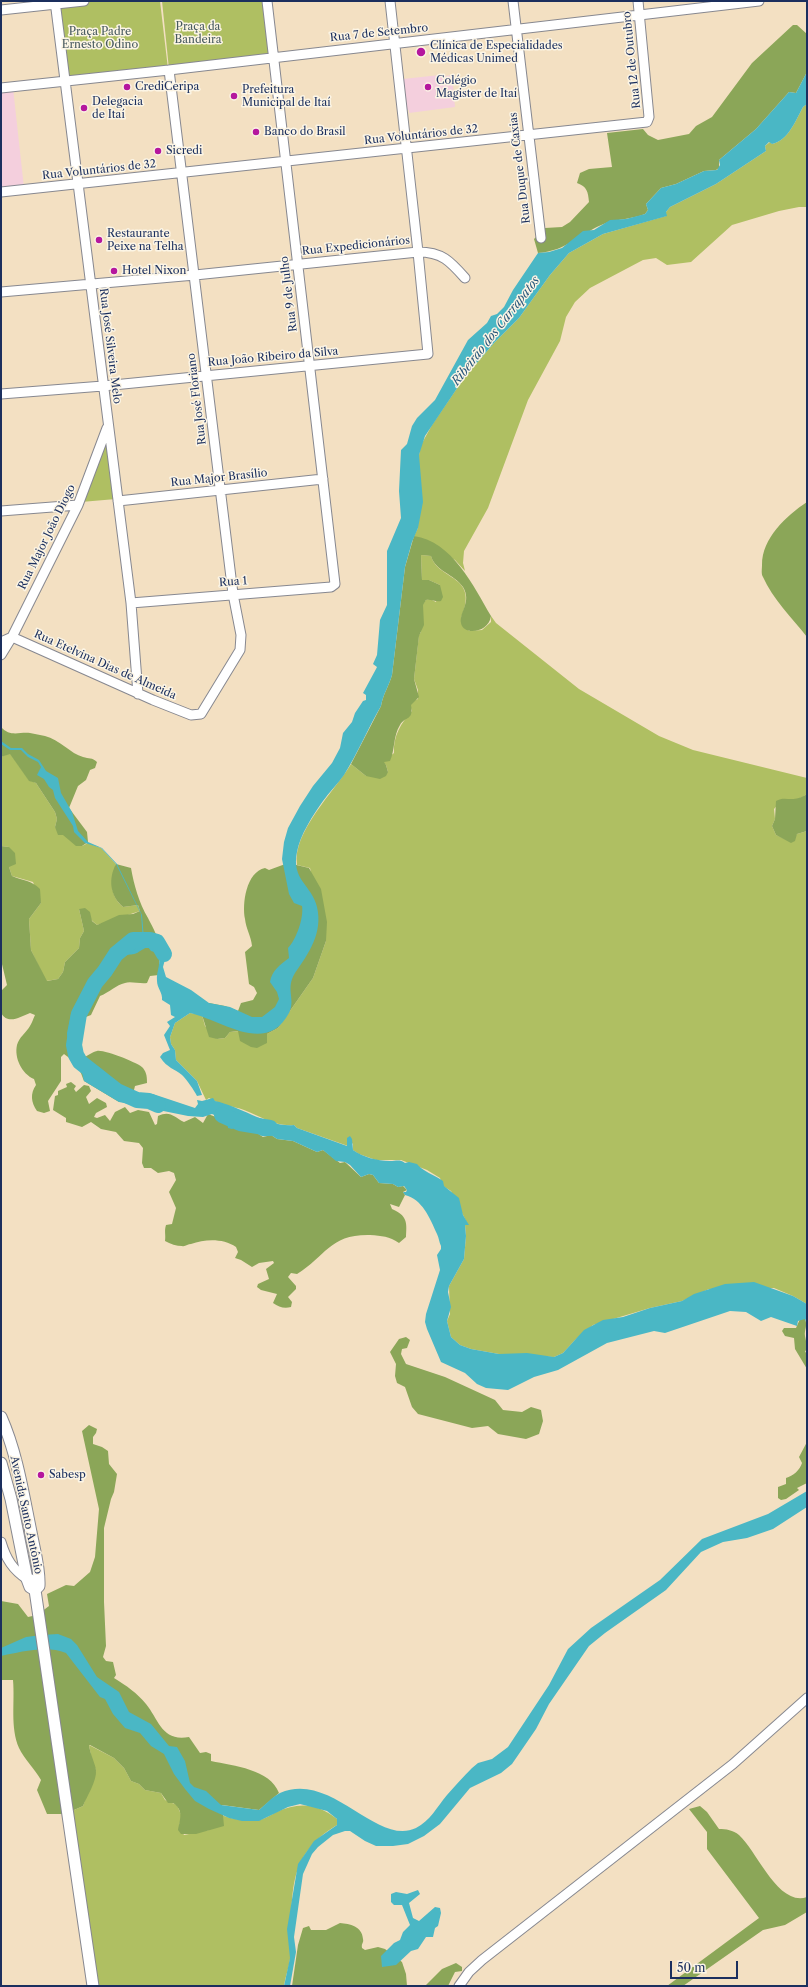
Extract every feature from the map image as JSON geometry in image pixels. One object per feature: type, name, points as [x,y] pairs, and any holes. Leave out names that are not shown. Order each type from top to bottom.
[{"type":"street","points":[[1,10],[84,1]]},
{"type":"street","name":"Rua 9 de Julho","points":[[267,1],[335,584]]},
{"type":"street","points":[[390,1],[418,252]]},
{"type":"street","name":"Rua Duque de Caxias","points":[[513,1],[541,238]]},
{"type":"street","name":"Rua 12 de Outubro","points":[[638,1],[649,117]]},
{"type":"street","name":"Rua 7 de Setembro","points":[[1,88],[640,16],[738,2],[759,1]]},
{"type":"street","name":"Rua José Silveira Melo","points":[[55,3],[108,426],[132,603],[138,694]]},
{"type":"street","name":"Rua José Floriano","points":[[169,70],[233,594],[241,635],[240,650],[201,714]]},
{"type":"street","name":"Rua Voluntários de 32","points":[[1,192],[529,136],[646,122],[649,117]]},
{"type":"street","name":"Rua Expedicionários","points":[[1,292],[195,276],[418,252],[439,255],[454,266],[465,278]]},
{"type":"street","name":"Rua João Ribeiro da Silva","points":[[1,394],[103,386],[428,354],[418,252]]},
{"type":"street","name":"Rua Major João Diogo","points":[[1,655],[12,637],[78,505],[108,426]]},
{"type":"street","name":"Rua Major Brasílio","points":[[118,501],[323,479]]},
{"type":"street","points":[[1,511],[78,505]]},
{"type":"street","name":"Rua 1","points":[[132,603],[331,587],[335,584]]},
{"type":"street","points":[[1,642],[12,637]]},
{"type":"street","name":"Rua Etelvina Dias de Almeida","points":[[12,637],[138,694],[190,715],[201,714]]},
{"type":"street","name":"Avenida Santo Antônio","points":[[1,1417],[12,1448],[19,1475],[39,1577],[39,1586],[35,1590]]},
{"type":"street","name":"Avenida Santo Antônio","points":[[1,1463],[11,1499],[27,1579],[30,1587],[35,1590],[46,1657],[92,1986]]},
{"type":"street","points":[[1,1542],[4,1553],[12,1568],[27,1579],[39,1577]]},
{"type":"street","points":[[459,1986],[469,1972],[482,1960],[727,1768],[807,1698]]},
{"type":"shaded area","name":"Colégio Magister de Itaí","points":[[440,75],[440,77],[452,75],[455,107],[409,113],[409,110],[407,110],[403,79]]},
{"type":"shaded area","points":[[13,88],[24,188],[1,191],[1,89]]},
{"type":"green space","name":"Praça Padre Ernesto Odino","points":[[96,1],[160,1],[168,69],[66,79],[57,5]]},
{"type":"green space","name":"Praça da Bandeira","points":[[162,1],[265,1],[271,56],[169,69]]},
{"type":"green space","points":[[793,25],[797,25],[807,34],[807,72],[796,93],[789,92],[756,129],[719,160],[719,168],[716,170],[704,171],[676,184],[661,188],[646,204],[648,210],[645,214],[606,223],[557,249],[538,253],[534,239],[545,228],[562,227],[570,222],[589,202],[586,190],[583,186],[577,183],[580,173],[589,169],[612,167],[607,133],[643,129],[648,135],[658,140],[689,134],[696,126],[712,117],[752,63]]},
{"type":"green space","points":[[807,104],[807,207],[779,211],[732,225],[691,262],[667,265],[656,258],[643,260],[590,288],[575,302],[566,317],[560,341],[528,400],[488,508],[464,551],[463,563],[465,571],[455,560],[414,536],[418,528],[419,455],[421,445],[432,425],[464,378],[494,343],[519,318],[550,275],[569,253],[603,234],[666,216],[666,212],[670,207],[716,184],[766,151],[765,146],[770,142],[772,144],[783,139],[791,129],[803,107]]},
{"type":"green space","points":[[107,435],[116,499],[81,502]]},
{"type":"green space","points":[[807,502],[807,637],[772,593],[762,576],[762,571],[763,555],[771,537],[791,514]]},
{"type":"green space","points":[[414,536],[428,540],[451,556],[469,579],[491,616],[486,626],[481,629],[476,631],[466,630],[461,623],[466,602],[463,587],[436,565],[431,556],[421,555],[422,580],[429,580],[440,585],[443,597],[441,601],[426,600],[423,605],[424,625],[419,636],[414,679],[419,697],[411,705],[412,710],[410,716],[402,722],[398,729],[390,761],[384,762],[388,772],[386,776],[380,779],[366,776],[351,764],[381,706],[392,675],[405,567]]},
{"type":"green space","points":[[421,555],[431,556],[435,564],[441,570],[462,586],[465,593],[465,604],[461,618],[469,631],[482,630],[491,622],[491,616],[496,623],[579,689],[659,736],[693,750],[807,778],[807,794],[796,800],[783,799],[774,809],[775,819],[772,826],[776,835],[791,842],[797,834],[807,831],[807,1304],[774,1288],[709,1289],[682,1301],[650,1308],[593,1325],[575,1340],[563,1353],[554,1357],[499,1354],[471,1349],[460,1345],[451,1337],[447,1321],[450,1314],[449,1286],[464,1259],[466,1236],[465,1225],[468,1225],[451,1191],[443,1186],[440,1178],[427,1170],[401,1160],[376,1160],[359,1154],[353,1150],[353,1144],[347,1138],[348,1146],[297,1128],[294,1125],[274,1123],[244,1110],[222,1104],[209,1098],[206,1100],[197,1081],[176,1060],[175,1050],[171,1044],[170,1037],[175,1023],[190,1013],[202,1015],[205,1026],[217,1039],[225,1038],[230,1032],[239,1031],[267,1034],[278,1028],[313,978],[326,941],[310,868],[297,865],[297,852],[301,839],[316,812],[351,764],[366,776],[388,772],[386,765],[383,762],[394,753],[398,730],[412,711],[410,705],[413,701],[418,699],[418,690],[414,679],[419,635],[421,632],[422,605],[426,600],[430,599],[436,602],[440,585],[429,580],[422,580]]},
{"type":"green space","points":[[1,727],[11,733],[30,733],[45,736],[55,740],[78,755],[97,762],[95,768],[90,770],[86,780],[78,786],[69,808],[87,832],[88,842],[82,846],[76,846],[63,835],[58,835],[55,827],[57,819],[55,812],[36,783],[29,781],[10,754],[1,757]]},
{"type":"green space","points":[[10,753],[29,780],[36,783],[55,812],[57,819],[55,827],[82,846],[88,843],[101,848],[116,864],[112,882],[115,898],[123,907],[138,905],[140,911],[97,925],[79,909],[84,931],[80,938],[79,948],[65,962],[63,972],[58,979],[46,981],[31,950],[29,919],[41,903],[33,882],[12,876],[9,867],[9,847],[1,846],[1,757]]},
{"type":"green space","points":[[807,794],[807,831],[797,834],[795,841],[791,843],[776,835],[772,826],[775,819],[776,801],[780,799],[802,797]]},
{"type":"green space","points":[[1,846],[9,847],[15,853],[16,864],[9,867],[12,876],[30,882],[40,889],[41,903],[29,919],[31,950],[47,981],[58,979],[63,972],[65,962],[79,948],[80,938],[84,931],[79,909],[85,908],[90,912],[92,921],[97,925],[119,915],[133,914],[140,911],[138,905],[123,907],[115,898],[113,893],[111,881],[116,864],[131,868],[139,900],[154,929],[159,945],[159,975],[150,976],[147,983],[127,982],[100,996],[91,1015],[78,1020],[74,1045],[76,1055],[83,1058],[93,1052],[101,1051],[121,1057],[143,1068],[147,1077],[147,1083],[135,1086],[132,1098],[119,1102],[84,1081],[77,1066],[64,1054],[61,1057],[61,1081],[48,1101],[50,1111],[44,1113],[37,1111],[35,1108],[32,1101],[32,1095],[36,1085],[34,1079],[26,1073],[20,1065],[16,1050],[19,1040],[30,1026],[35,1015],[30,1013],[18,1018],[7,1019],[1,1013],[1,991],[7,985],[1,960]]},
{"type":"green space","points":[[288,863],[309,868],[321,889],[327,922],[326,941],[313,978],[278,1028],[267,1034],[267,1043],[257,1048],[251,1047],[240,1041],[238,1031],[230,1032],[225,1038],[217,1039],[209,1037],[202,1015],[209,1003],[225,1006],[238,1011],[241,1003],[253,1000],[257,993],[254,987],[249,984],[245,952],[252,946],[244,913],[245,897],[250,882],[253,876],[265,868],[269,870]]},
{"type":"green space","points":[[71,1082],[76,1086],[74,1089],[76,1092],[84,1085],[89,1086],[91,1091],[86,1097],[89,1104],[97,1098],[106,1103],[107,1107],[96,1113],[94,1117],[97,1118],[105,1115],[110,1121],[115,1112],[125,1107],[130,1113],[138,1110],[149,1112],[155,1125],[157,1124],[158,1116],[162,1114],[172,1115],[184,1122],[195,1117],[203,1123],[208,1114],[237,1125],[246,1120],[249,1121],[254,1131],[263,1137],[271,1135],[277,1139],[293,1141],[317,1152],[323,1150],[340,1163],[345,1162],[361,1177],[369,1174],[373,1175],[379,1183],[393,1184],[398,1187],[403,1186],[407,1190],[403,1192],[405,1195],[399,1207],[390,1204],[392,1209],[401,1214],[405,1220],[406,1237],[399,1243],[382,1236],[370,1235],[346,1238],[337,1242],[297,1274],[291,1273],[288,1277],[296,1286],[296,1289],[288,1297],[292,1302],[291,1307],[284,1308],[277,1306],[273,1303],[277,1294],[261,1290],[257,1287],[258,1284],[269,1279],[266,1269],[274,1263],[273,1261],[259,1263],[252,1267],[235,1258],[238,1252],[236,1247],[220,1241],[202,1241],[183,1246],[174,1245],[165,1241],[166,1225],[172,1224],[176,1208],[169,1192],[176,1180],[174,1173],[169,1171],[158,1173],[151,1168],[144,1168],[142,1163],[143,1148],[139,1143],[124,1141],[116,1132],[101,1129],[91,1122],[82,1127],[66,1122],[66,1118],[53,1110],[55,1096],[58,1095],[58,1091],[67,1087],[66,1084]]},
{"type":"green space","points":[[800,1319],[805,1319],[806,1321],[805,1334],[807,1350],[805,1351],[807,1355],[807,1369],[795,1349],[794,1338],[785,1336],[782,1331],[784,1328],[796,1328]]},
{"type":"green space","points":[[406,1337],[410,1340],[407,1348],[402,1349],[401,1354],[406,1364],[445,1377],[495,1400],[503,1410],[522,1412],[531,1407],[541,1410],[543,1421],[539,1434],[526,1439],[498,1434],[488,1426],[472,1428],[418,1414],[412,1407],[405,1387],[397,1383],[395,1376],[396,1364],[390,1352],[399,1339]]},
{"type":"green space","points":[[89,1425],[97,1429],[93,1437],[93,1444],[108,1451],[109,1464],[117,1474],[114,1492],[104,1528],[104,1602],[106,1646],[103,1657],[106,1661],[113,1662],[116,1675],[114,1678],[132,1690],[143,1700],[158,1723],[167,1733],[180,1738],[189,1737],[200,1753],[206,1752],[211,1754],[211,1761],[240,1767],[260,1774],[274,1785],[279,1793],[259,1810],[222,1805],[224,1826],[196,1834],[181,1834],[178,1830],[180,1812],[173,1803],[168,1803],[161,1793],[145,1790],[139,1784],[131,1781],[124,1768],[114,1758],[90,1745],[96,1774],[83,1806],[65,1814],[47,1814],[37,1790],[41,1780],[21,1752],[16,1740],[13,1680],[1,1680],[1,1601],[18,1604],[28,1617],[37,1615],[49,1606],[47,1594],[66,1585],[74,1586],[90,1572],[95,1557],[99,1509],[82,1431]]},
{"type":"green space","points":[[807,1442],[807,1483],[797,1488],[799,1490],[786,1499],[781,1500],[778,1498],[778,1487],[786,1484],[786,1478],[794,1474],[800,1468],[802,1463],[799,1457]]},
{"type":"green space","points":[[89,1745],[114,1758],[124,1768],[131,1781],[139,1784],[145,1790],[161,1793],[165,1800],[177,1805],[182,1817],[179,1825],[184,1835],[209,1830],[222,1815],[235,1819],[255,1821],[268,1817],[284,1809],[300,1806],[315,1807],[337,1819],[337,1825],[319,1838],[306,1853],[298,1868],[292,1901],[290,1959],[284,1986],[96,1986],[72,1811],[83,1806],[96,1770],[92,1761]]},
{"type":"green space","points":[[700,1806],[707,1812],[719,1829],[729,1830],[739,1835],[777,1886],[787,1894],[796,1898],[807,1897],[807,1912],[785,1925],[763,1930],[683,1986],[667,1986],[759,1918],[707,1849],[707,1832],[689,1809]]},
{"type":"green space","points":[[340,1923],[358,1928],[363,1940],[362,1948],[365,1950],[378,1947],[385,1949],[402,1962],[406,1974],[407,1986],[292,1986],[298,1945],[303,1928],[309,1926],[311,1930],[326,1930]]},
{"type":"green space","points":[[456,1963],[462,1967],[462,1971],[455,1972],[448,1986],[425,1986],[442,1969]]},
{"type":"water","points":[[807,72],[807,104],[803,107],[791,129],[783,139],[772,144],[769,142],[765,146],[766,151],[716,184],[670,207],[666,212],[667,216],[603,234],[569,253],[550,275],[519,318],[494,343],[464,378],[425,436],[419,455],[423,502],[418,528],[412,542],[405,567],[392,675],[381,706],[354,758],[344,775],[325,798],[307,825],[297,852],[296,862],[299,876],[314,899],[317,907],[318,925],[314,942],[292,979],[291,1008],[289,1013],[279,1026],[268,1032],[256,1034],[243,1032],[190,1013],[175,1023],[170,1037],[171,1044],[175,1050],[176,1060],[197,1081],[202,1095],[197,1096],[182,1075],[168,1066],[160,1057],[163,1053],[170,1050],[164,1035],[170,1026],[167,1022],[175,1017],[171,1015],[170,1005],[162,1000],[162,995],[157,984],[159,960],[158,953],[151,951],[148,947],[136,953],[124,956],[112,966],[93,988],[80,1013],[76,1026],[76,1055],[102,1069],[107,1074],[116,1091],[125,1096],[143,1100],[148,1094],[153,1094],[195,1108],[198,1104],[197,1100],[202,1101],[213,1098],[215,1101],[235,1107],[265,1120],[285,1125],[294,1125],[297,1128],[347,1146],[347,1138],[350,1136],[352,1139],[353,1150],[361,1155],[380,1160],[417,1164],[425,1171],[443,1181],[444,1186],[459,1198],[463,1215],[469,1225],[465,1225],[466,1236],[464,1259],[449,1286],[448,1292],[451,1307],[447,1321],[451,1337],[460,1345],[471,1349],[499,1354],[527,1353],[554,1357],[563,1353],[584,1330],[603,1320],[623,1317],[650,1308],[682,1301],[694,1294],[725,1284],[754,1282],[793,1296],[807,1304],[807,1324],[805,1319],[798,1321],[797,1326],[771,1317],[761,1321],[746,1312],[730,1311],[665,1333],[654,1331],[607,1343],[558,1370],[534,1377],[508,1390],[486,1388],[477,1384],[465,1373],[441,1362],[427,1329],[425,1322],[426,1314],[440,1270],[437,1255],[441,1249],[441,1246],[438,1236],[425,1210],[411,1197],[405,1195],[403,1192],[406,1192],[407,1190],[404,1186],[398,1187],[393,1184],[379,1183],[373,1175],[369,1174],[361,1177],[350,1165],[345,1162],[336,1161],[323,1150],[317,1152],[293,1141],[277,1139],[271,1135],[261,1136],[250,1130],[249,1121],[246,1120],[232,1129],[228,1128],[227,1121],[212,1114],[203,1117],[188,1116],[119,1102],[84,1081],[81,1069],[70,1058],[68,1050],[67,1033],[71,1013],[82,992],[96,975],[112,949],[133,940],[143,940],[141,914],[116,864],[101,848],[85,843],[74,832],[73,826],[55,798],[53,790],[44,779],[37,775],[41,767],[38,762],[28,757],[21,750],[10,750],[1,744],[1,741],[11,748],[22,748],[28,754],[39,760],[46,771],[58,778],[61,793],[72,812],[78,831],[88,842],[102,848],[117,864],[142,915],[144,939],[162,942],[168,948],[163,967],[166,977],[191,990],[209,1003],[230,1007],[252,1017],[262,1017],[275,1007],[279,999],[277,992],[270,982],[271,978],[277,968],[289,958],[288,948],[294,940],[302,916],[302,906],[294,903],[289,894],[282,859],[284,842],[288,828],[300,806],[313,786],[332,763],[340,748],[343,733],[352,722],[355,713],[363,701],[366,700],[366,695],[363,693],[377,667],[373,664],[377,655],[380,620],[387,605],[387,551],[401,518],[399,491],[401,450],[407,444],[412,426],[417,418],[435,400],[468,340],[487,323],[491,316],[497,314],[504,307],[513,290],[538,253],[549,252],[562,248],[583,231],[594,230],[610,220],[626,219],[645,214],[648,210],[646,204],[661,188],[676,184],[704,171],[717,170],[720,165],[719,160],[756,129],[789,92],[796,93]]},
{"type":"water","points":[[807,1491],[807,1507],[773,1529],[747,1538],[723,1542],[701,1552],[666,1590],[589,1646],[549,1704],[536,1729],[512,1764],[501,1773],[470,1788],[440,1824],[424,1836],[408,1844],[376,1846],[350,1831],[345,1831],[333,1835],[318,1847],[312,1854],[303,1874],[294,1937],[296,1952],[290,1986],[284,1986],[290,1958],[287,1929],[298,1864],[314,1841],[337,1825],[337,1819],[327,1811],[300,1804],[288,1807],[259,1821],[242,1821],[229,1818],[209,1809],[195,1801],[185,1789],[174,1774],[164,1754],[151,1746],[140,1733],[125,1728],[113,1714],[105,1699],[100,1697],[66,1653],[42,1649],[1,1656],[1,1648],[26,1637],[58,1634],[71,1639],[77,1645],[97,1677],[119,1692],[129,1712],[151,1724],[169,1746],[177,1747],[185,1761],[190,1783],[194,1787],[206,1791],[221,1805],[259,1810],[280,1793],[299,1789],[317,1791],[335,1799],[385,1827],[401,1831],[416,1828],[429,1818],[447,1795],[472,1768],[478,1763],[492,1759],[508,1747],[549,1685],[568,1649],[591,1628],[660,1580],[702,1539],[768,1514]]},
{"type":"water","points":[[418,1890],[420,1894],[409,1903],[413,1918],[419,1921],[435,1907],[440,1908],[441,1913],[438,1926],[435,1928],[433,1937],[426,1937],[418,1949],[411,1951],[396,1965],[382,1967],[381,1956],[394,1943],[400,1940],[403,1932],[410,1925],[402,1905],[394,1905],[391,1902],[391,1894],[396,1892],[407,1894]]},
{"type":"waterway","name":"Ribeirão dos Carrapatos","points":[[158,1105],[149,1101],[137,1100],[117,1091],[80,1062],[76,1055],[74,1045],[79,1014],[95,983],[116,954],[133,940],[150,940],[157,942],[164,954]]},
{"type":"waterway","name":"Ribeirão dos Carrapatos","points":[[222,1115],[240,1123],[270,1128]]},
{"type":"place","name":"Clínica de Especialidades Médicas Unimed","points":[[421,52]]},
{"type":"place","name":"CrediCeripa","points":[[127,87]]},
{"type":"place","name":"Colégio Magister de Itaí","points":[[428,87]]},
{"type":"place","name":"Prefeitura Municipal de Itaí","points":[[234,96]]},
{"type":"place","name":"Delegacia de Itaí","points":[[84,108]]},
{"type":"place","name":"Banco do Brasil","points":[[256,132]]},
{"type":"place","name":"Sicredi","points":[[158,151]]},
{"type":"place","name":"Restaurante Peixe na Telha","points":[[99,240]]},
{"type":"place","name":"Hotel Nixon","points":[[114,271]]},
{"type":"place","name":"Sabesp","points":[[41,1475]]}]
